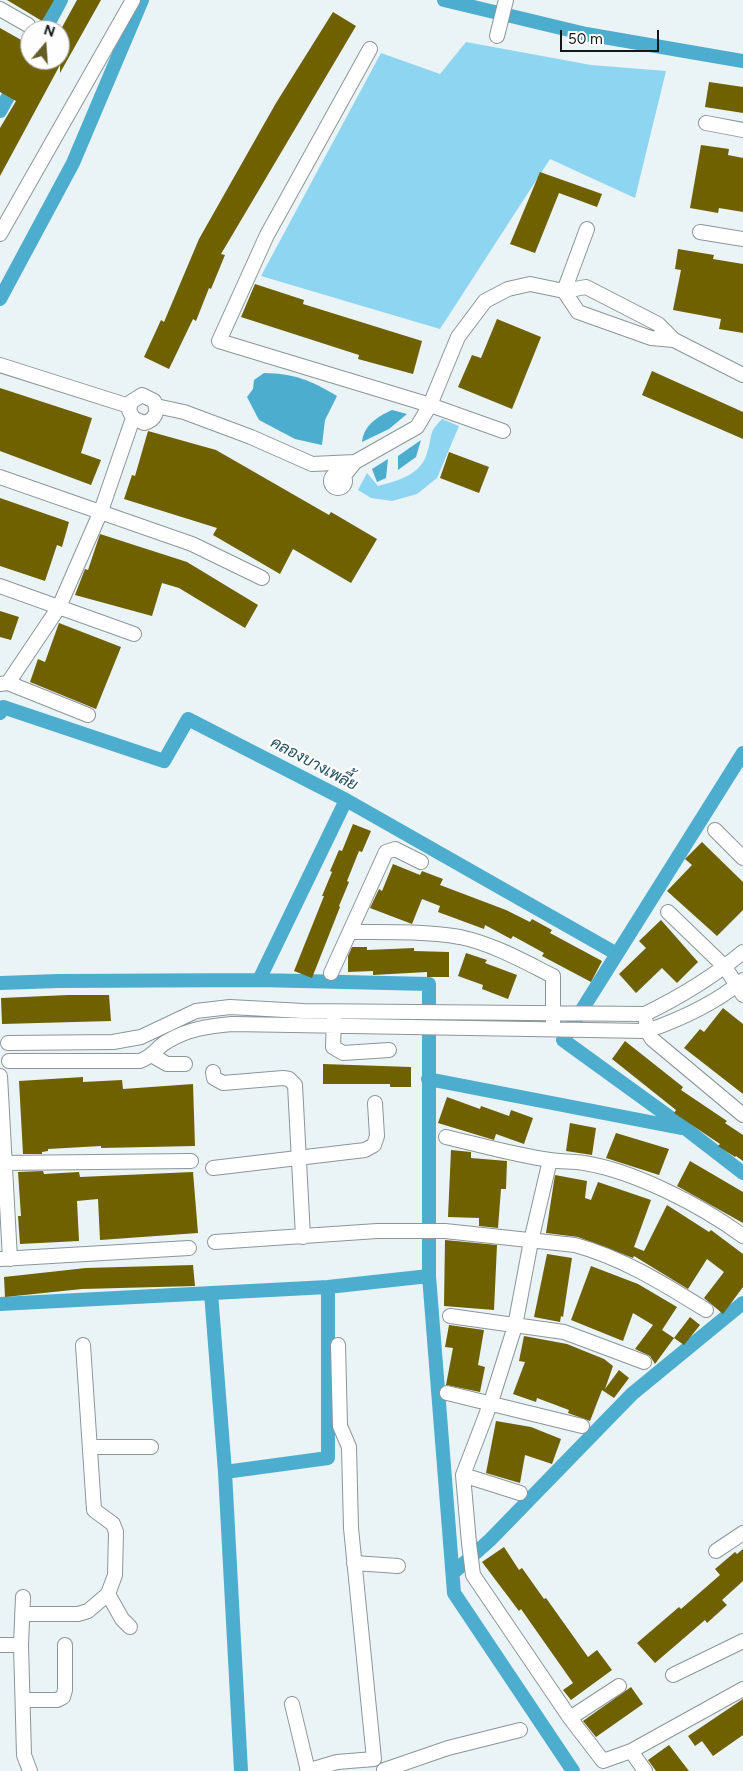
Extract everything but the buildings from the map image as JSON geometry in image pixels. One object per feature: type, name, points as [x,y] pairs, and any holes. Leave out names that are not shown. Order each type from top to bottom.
[{"type":"street","points":[[0,234],[133,0]]},
{"type":"street","points":[[497,36],[505,2]]},
{"type":"street","points":[[0,9],[20,20]]},
{"type":"street","points":[[370,49],[267,235],[220,341],[430,405],[503,432]]},
{"type":"street","points":[[706,123],[743,130]]},
{"type":"street","points":[[564,292],[586,229]]},
{"type":"street","points":[[700,232],[743,240]]},
{"type":"street","points":[[156,406],[184,412],[251,437],[312,464],[337,478],[355,462],[417,427],[430,405],[458,338],[485,301],[508,289],[530,284],[564,292],[586,287],[658,324],[674,340],[743,375]]},
{"type":"street","points":[[564,292],[578,312],[651,338],[674,340]]},
{"type":"street","points":[[604,322],[613,300]]},
{"type":"street","points":[[0,365],[131,412],[140,422],[148,422],[155,415],[156,406],[151,398],[142,395],[134,399],[131,412],[101,511],[59,608],[4,684],[88,715]]},
{"type":"street","points":[[312,464],[355,462]]},
{"type":"street","points":[[0,477],[192,544],[262,578]]},
{"type":"street","points":[[0,586],[134,634]]},
{"type":"street","points":[[715,830],[743,858]]},
{"type":"street","points":[[331,973],[386,852],[395,849],[421,862]]},
{"type":"street","points":[[4,1041],[12,1051],[5,1064],[140,1061],[153,1056],[166,1041],[199,1028],[232,1024],[608,1032],[647,1031],[682,1018],[741,987],[725,967],[668,912]]},
{"type":"street","points":[[351,932],[399,932],[460,937],[506,952],[553,976],[559,1013],[558,1030]]},
{"type":"street","points":[[4,1041],[113,1042],[141,1037],[196,1011],[230,1007],[334,1011],[645,1014],[675,1000],[725,967],[743,952]]},
{"type":"street","points":[[334,1011],[333,1048],[336,1051],[343,1053],[389,1050]]},
{"type":"street","points":[[645,1014],[647,1031],[652,1040],[743,1115]]},
{"type":"street","points":[[153,1056],[167,1064],[185,1064]]},
{"type":"street","points":[[214,1072],[214,1078],[223,1083],[283,1078],[289,1079],[295,1085],[303,1237]]},
{"type":"street","points":[[0,1076],[5,1259],[189,1248]]},
{"type":"street","points":[[213,1168],[365,1150],[374,1145],[376,1136],[375,1103]]},
{"type":"street","points":[[446,1137],[550,1160],[585,1163],[668,1192],[717,1217],[743,1236]]},
{"type":"street","points":[[550,1160],[531,1241],[515,1326],[491,1402],[463,1475],[473,1575],[570,1718],[603,1761],[631,1751],[743,1689]]},
{"type":"street","points":[[2,1163],[190,1161]]},
{"type":"street","points":[[215,1242],[303,1237],[377,1230],[445,1231],[575,1246],[612,1257],[642,1271],[706,1310]]},
{"type":"street","points":[[450,1316],[564,1332],[644,1362]]},
{"type":"street","points":[[22,1614],[78,1614],[88,1611],[108,1594],[114,1575],[116,1532],[113,1524],[94,1510],[83,1345]]},
{"type":"street","points":[[338,1345],[340,1426],[349,1447],[351,1528],[374,1759],[384,1771],[440,1751],[520,1730]]},
{"type":"street","points":[[447,1392],[582,1426]]},
{"type":"street","points":[[90,1447],[151,1447]]},
{"type":"street","points":[[463,1475],[520,1494]]},
{"type":"street","points":[[716,1551],[743,1533]]},
{"type":"street","points":[[354,1564],[398,1566]]},
{"type":"street","points":[[108,1594],[122,1619],[130,1627]]},
{"type":"street","points":[[22,1598],[21,1646],[24,1756],[30,1771]]},
{"type":"street","points":[[673,1675],[743,1641]]},
{"type":"street","points":[[23,1700],[57,1700],[63,1697],[65,1690],[64,1644]]},
{"type":"street","points":[[0,1645],[21,1646]]},
{"type":"street","points":[[570,1718],[619,1686]]},
{"type":"street","points":[[292,1704],[307,1771],[374,1759]]},
{"type":"street","points":[[631,1751],[645,1771]]},
{"type":"shaded area","points":[[466,42],[591,65],[666,71],[635,198],[550,159],[440,329],[261,276],[381,53],[440,74]]},
{"type":"shaded area","points":[[264,373],[294,376],[337,396],[325,420],[322,445],[295,439],[259,420],[247,397],[253,389],[254,380]]},
{"type":"shaded area","points":[[392,410],[407,414],[389,429],[362,442],[368,426]]},
{"type":"shaded area","points":[[442,419],[459,426],[437,478],[417,494],[392,501],[371,498],[358,490],[367,473],[378,486],[414,472],[424,461],[432,432]]},
{"type":"shaded area","points":[[421,440],[416,457],[398,470],[398,456]]},
{"type":"shaded area","points":[[388,459],[386,478],[377,482],[372,469]]},
{"type":"waterway","points":[[50,20],[61,0]]},
{"type":"waterway","points":[[0,299],[73,163],[142,0]]},
{"type":"waterway","points":[[444,0],[586,34],[743,61]]},
{"type":"waterway","points":[[0,111],[23,70]]},
{"type":"waterway","name":"คลองบางเพลี้ย","points":[[0,713],[3,707],[164,761],[188,719],[346,800],[617,954]]},
{"type":"waterway","points":[[743,753],[563,1040],[686,1129],[743,1173]]},
{"type":"waterway","points":[[259,980],[346,800]]},
{"type":"waterway","points":[[0,983],[259,980],[429,984],[429,1276],[454,1593],[573,1771]]},
{"type":"waterway","points":[[428,1079],[681,1128]]},
{"type":"waterway","points":[[0,1304],[328,1287],[429,1276]]},
{"type":"waterway","points":[[225,1472],[328,1458],[328,1287]]},
{"type":"waterway","points":[[211,1293],[225,1472],[241,1771]]},
{"type":"waterway","points":[[453,1573],[490,1540],[632,1394],[743,1303]]}]
